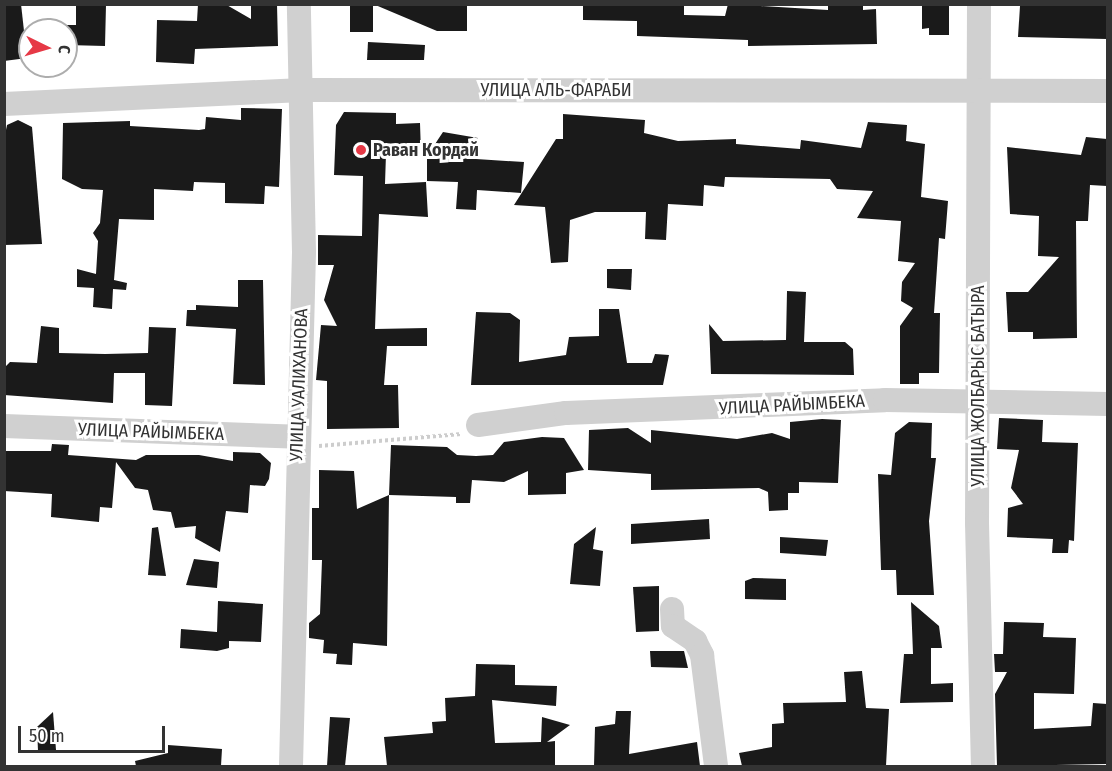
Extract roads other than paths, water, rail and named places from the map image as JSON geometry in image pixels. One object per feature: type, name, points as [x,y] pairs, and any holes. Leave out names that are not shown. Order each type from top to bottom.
[{"type":"street","name":"УЛИЦА УАЛИХАНОВА","points":[[291,766],[303,90],[299,4]]},
{"type":"street","name":"УЛИЦА ЖОЛБАРЫС БАТЫРА","points":[[979,4],[981,92],[977,399],[983,766]]},
{"type":"street","name":"УЛИЦА АЛЬ-ФАРАБИ","points":[[4,104],[303,90],[1107,91]]},
{"type":"street","name":"УЛИЦА РАЙЫМБЕКА","points":[[478,425],[566,413],[977,399],[1107,404]]},
{"type":"street","name":"УЛИЦА РАЙЫМБЕКА","points":[[4,426],[298,442]]},
{"type":"street","points":[[672,609],[673,626],[695,641],[702,655],[716,766]]},
{"type":"place","name":"Раван Кордай","points":[[361,150]]}]
